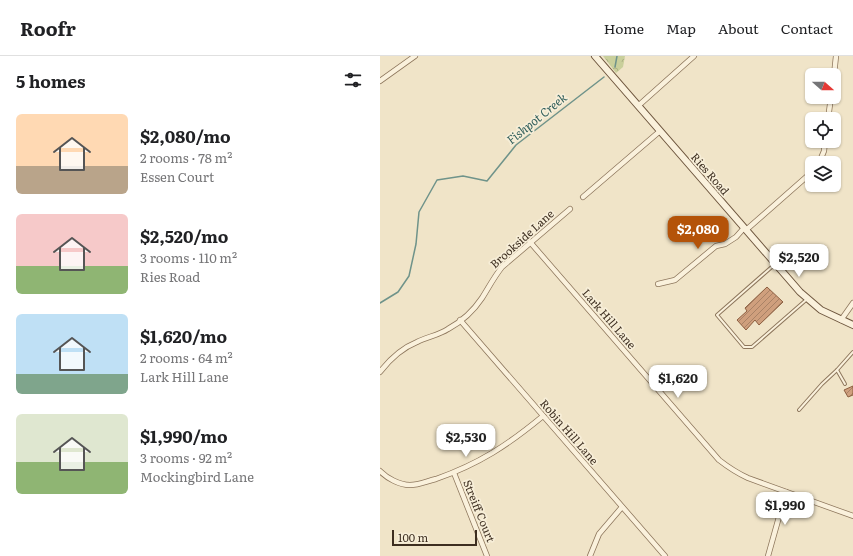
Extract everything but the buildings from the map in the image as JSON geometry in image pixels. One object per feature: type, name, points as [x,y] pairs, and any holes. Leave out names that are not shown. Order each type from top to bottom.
[{"type":"street","points":[[380,82],[415,56]]},
{"type":"street","name":"Ries Road","points":[[595,56],[807,299],[821,310],[853,325]]},
{"type":"street","points":[[638,106],[694,56]]},
{"type":"street","points":[[835,68],[836,56]]},
{"type":"street","points":[[584,197],[660,131]]},
{"type":"street","points":[[658,284],[675,280],[716,246],[721,246],[733,239],[805,178]]},
{"type":"street","name":"Brookside Lane","points":[[380,372],[402,349],[448,329],[460,320],[476,306],[502,267],[570,209]]},
{"type":"street","name":"Lark Hill Lane","points":[[530,242],[719,460],[737,473],[853,516]]},
{"type":"street","points":[[841,320],[853,303]]},
{"type":"street","name":"Robin Hill Lane","points":[[460,320],[665,556]]},
{"type":"street","points":[[380,471],[384,475],[402,484],[422,484],[477,463],[511,442],[543,416]]},
{"type":"street","name":"Streiff Court","points":[[454,473],[487,556]]},
{"type":"street","points":[[768,556],[786,492]]},
{"type":"street","points":[[590,556],[599,534],[622,507]]},
{"type":"lane","points":[[775,264],[717,314],[744,347],[752,347],[807,299]]},
{"type":"lane","points":[[799,410],[822,384],[838,370],[853,352]]},
{"type":"lane","points":[[838,370],[845,384]]},
{"type":"green space","points":[[603,56],[625,56],[623,67],[616,73]]},
{"type":"waterway","name":"Fishpot Creek","points":[[615,67],[617,56]]},
{"type":"waterway","name":"Fishpot Creek","points":[[380,303],[398,292],[409,276],[416,244],[419,212],[437,180],[463,176],[487,181],[516,145],[604,77]]}]
